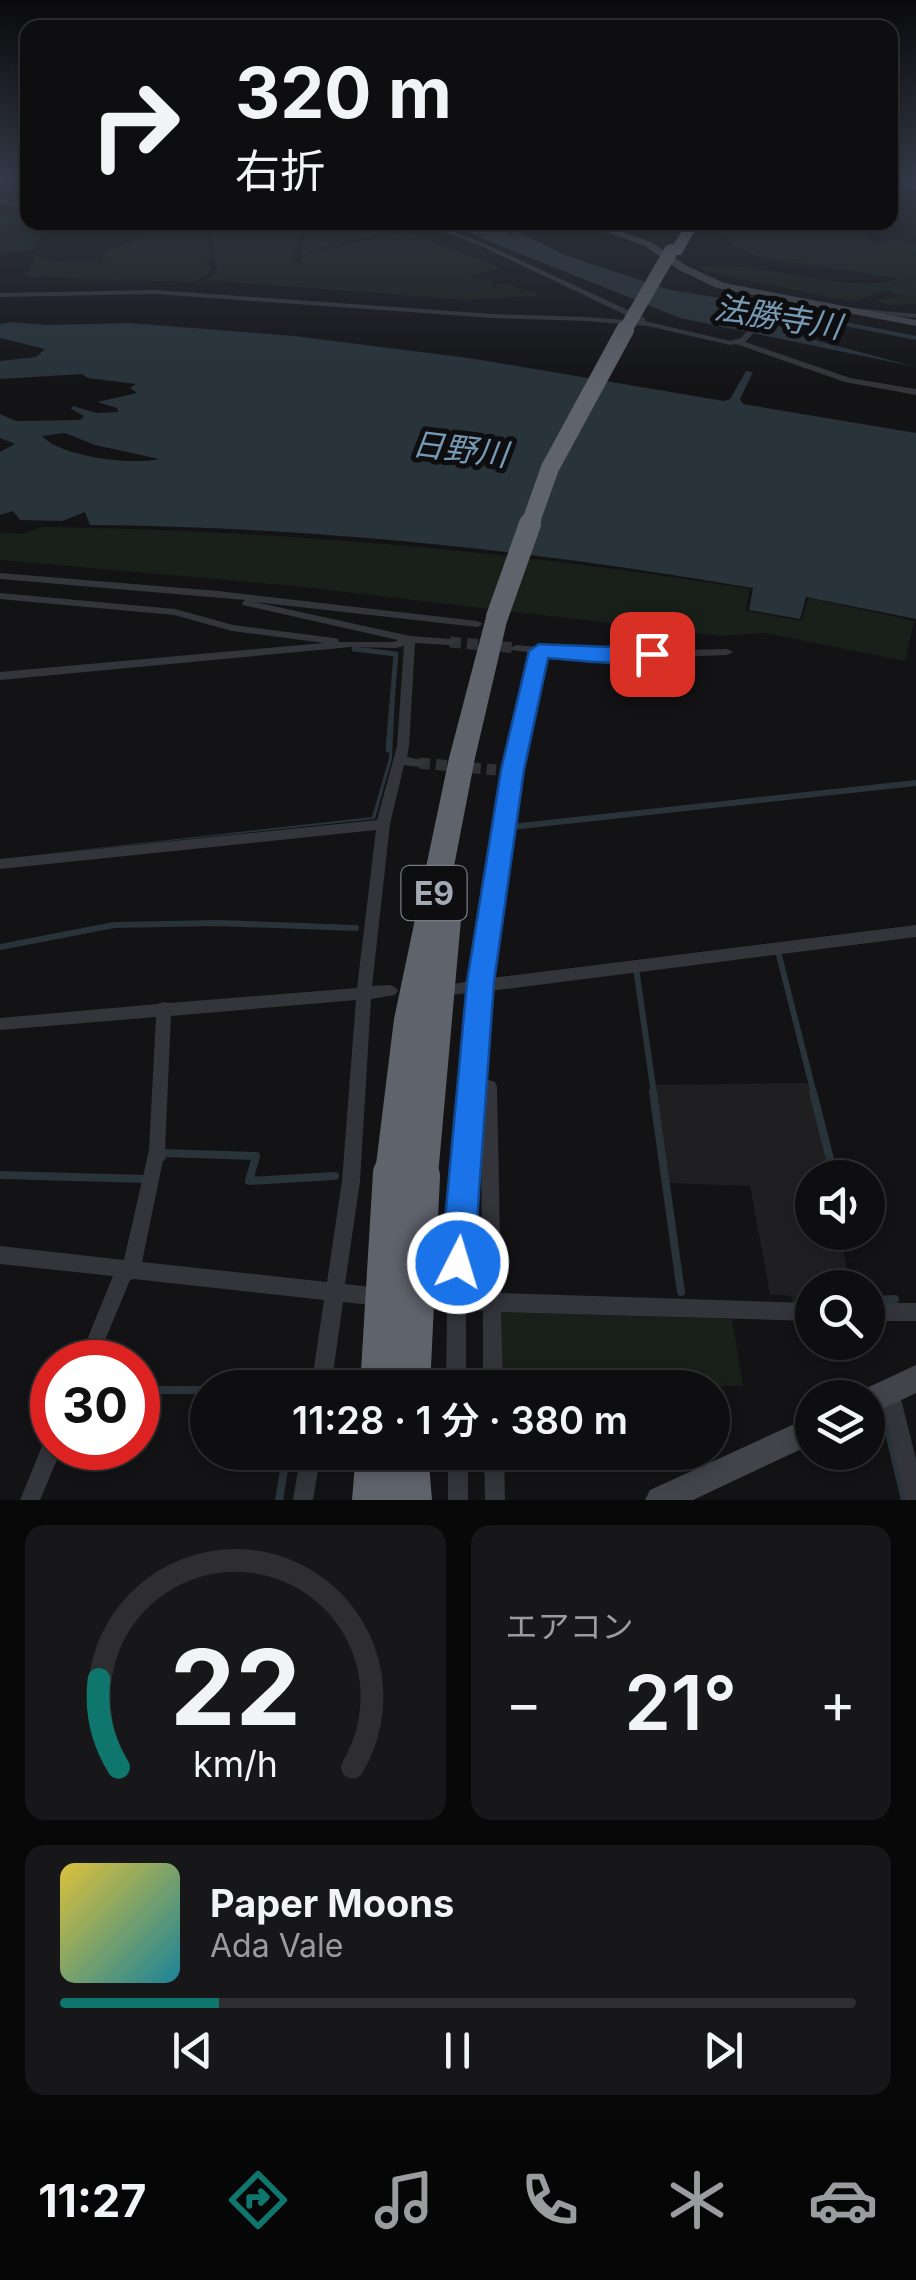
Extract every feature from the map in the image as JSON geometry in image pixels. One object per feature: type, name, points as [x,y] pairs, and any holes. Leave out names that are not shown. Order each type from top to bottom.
[{"type":"highway","name":"E9","points":[[382,1370],[406,1174],[483,706],[493,620],[581,416],[676,248]]},
{"type":"highway","name":"E9","points":[[406,1174],[410,1370]]},
{"type":"highway","points":[[373,1500],[375,1470]]},
{"type":"highway","points":[[408,1470],[408,1500]]},
{"type":"main road","points":[[654,248],[683,268],[721,286],[780,300],[916,320]]},
{"type":"main road","points":[[885,1393],[916,1378]]},
{"type":"main road","points":[[660,1500],[795,1438]]},
{"type":"street","points":[[490,248],[648,324]]},
{"type":"street","points":[[0,296],[155,292],[648,324],[702,339],[742,341],[848,380],[916,392]]},
{"type":"street","points":[[61,296],[154,301]]},
{"type":"street","points":[[742,341],[780,300]]},
{"type":"street","points":[[0,576],[493,620]]},
{"type":"street","points":[[218,594],[410,639],[450,642]]},
{"type":"street","points":[[0,596],[176,612],[232,628],[351,644],[396,645],[410,639]]},
{"type":"street","points":[[324,1370],[351,1182],[364,992],[383,824],[399,760],[410,639]]},
{"type":"street","points":[[0,676],[351,644]]},
{"type":"street","points":[[516,648],[593,656],[727,652]]},
{"type":"street","points":[[456,1370],[454,1302],[481,980],[512,770],[539,651]]},
{"type":"street","points":[[399,760],[419,763]]},
{"type":"street","points":[[496,770],[512,770]]},
{"type":"street","points":[[0,864],[383,824]]},
{"type":"street","points":[[453,989],[481,980],[916,931]]},
{"type":"street","points":[[0,1024],[390,991]]},
{"type":"street","points":[[96,1340],[128,1271],[157,1150],[164,1008]]},
{"type":"street","points":[[473,1083],[488,1087],[493,1370]]},
{"type":"street","points":[[0,1255],[336,1294],[493,1304],[795,1312]]},
{"type":"street","points":[[885,1312],[916,1312]]},
{"type":"street","points":[[885,1415],[916,1500]]},
{"type":"street","points":[[30,1500],[42,1470]]},
{"type":"street","points":[[303,1500],[307,1470]]},
{"type":"street","points":[[458,1470],[458,1500]]},
{"type":"street","points":[[494,1470],[495,1500]]},
{"type":"shaded area","points":[[0,248],[35,248],[34,250],[0,254]]},
{"type":"shaded area","points":[[209,248],[210,260],[205,263],[212,266],[211,271],[194,282],[24,277],[36,257],[106,262],[102,258],[108,249]]},
{"type":"shaded area","points":[[214,248],[296,248],[291,262],[302,263],[299,256],[333,248],[449,248],[500,268],[469,277],[494,281],[491,289],[502,283],[545,295],[469,300],[206,280],[217,273]]},
{"type":"shaded area","points":[[301,248],[324,248],[300,254]]},
{"type":"shaded area","points":[[739,248],[916,248],[916,304],[889,305],[875,300],[900,296],[889,291],[850,301],[704,271],[700,267],[748,268],[858,283],[899,278],[760,258]]},
{"type":"shaded area","points":[[42,527],[309,538],[485,553],[750,589],[745,611],[802,621],[808,598],[914,621],[905,661],[765,633],[722,636],[295,586],[0,560],[0,533],[22,534]]},
{"type":"shaded area","points":[[808,1083],[827,1160],[795,1160],[795,1250],[843,1250],[847,1270],[795,1270],[795,1303],[791,1296],[770,1294],[750,1186],[669,1183],[655,1085]]},
{"type":"shaded area","points":[[499,1312],[732,1319],[743,1386],[730,1386],[730,1370],[498,1370]]},
{"type":"water","name":"法勝寺川","points":[[506,248],[551,248],[670,290],[740,301],[749,298],[750,304],[780,305],[786,310],[916,336],[916,340],[840,325],[814,328],[821,333],[807,338],[916,367],[680,318]]},
{"type":"water","name":"日野川","points":[[130,323],[294,336],[469,358],[724,401],[730,399],[746,371],[753,372],[740,399],[743,404],[916,433],[916,619],[806,597],[800,619],[749,610],[753,588],[506,552],[257,530],[90,525],[85,512],[62,521],[20,520],[13,511],[0,515],[0,452],[15,444],[0,438],[0,414],[16,421],[80,420],[84,416],[71,409],[73,406],[97,413],[118,412],[117,408],[97,402],[137,393],[130,388],[136,384],[82,374],[0,379],[0,361],[36,357],[45,349],[0,338],[0,324]],"holes":[[[65,433],[95,445],[159,459],[97,458],[64,449],[42,436]]]},
{"type":"water","points":[[395,694],[392,759],[375,819],[0,859],[372,817],[389,758]]},
{"type":"waterway","points":[[354,649],[396,654],[388,750]]},
{"type":"waterway","points":[[511,827],[916,783]]},
{"type":"waterway","points":[[0,947],[114,925],[218,923],[356,928]]},
{"type":"waterway","points":[[778,951],[814,1094]]},
{"type":"waterway","points":[[636,968],[654,1094]]},
{"type":"waterway","points":[[653,1092],[681,1292]]},
{"type":"waterway","points":[[813,1092],[830,1160]]},
{"type":"waterway","points":[[162,1157],[163,1153],[256,1156],[249,1181],[335,1176]]},
{"type":"waterway","points":[[0,1175],[147,1179]]},
{"type":"waterway","points":[[885,1299],[895,1299]]},
{"type":"waterway","points":[[160,1390],[190,1390]]},
{"type":"waterway","points":[[885,1416],[905,1500]]},
{"type":"waterway","points":[[279,1500],[284,1470]]},
{"type":"tunnel","points":[[450,642],[516,648]]},
{"type":"tunnel","points":[[419,763],[496,770]]},
{"type":"route","points":[[458,1263],[480,982],[512,770],[539,651],[593,656],[652,654]]}]
